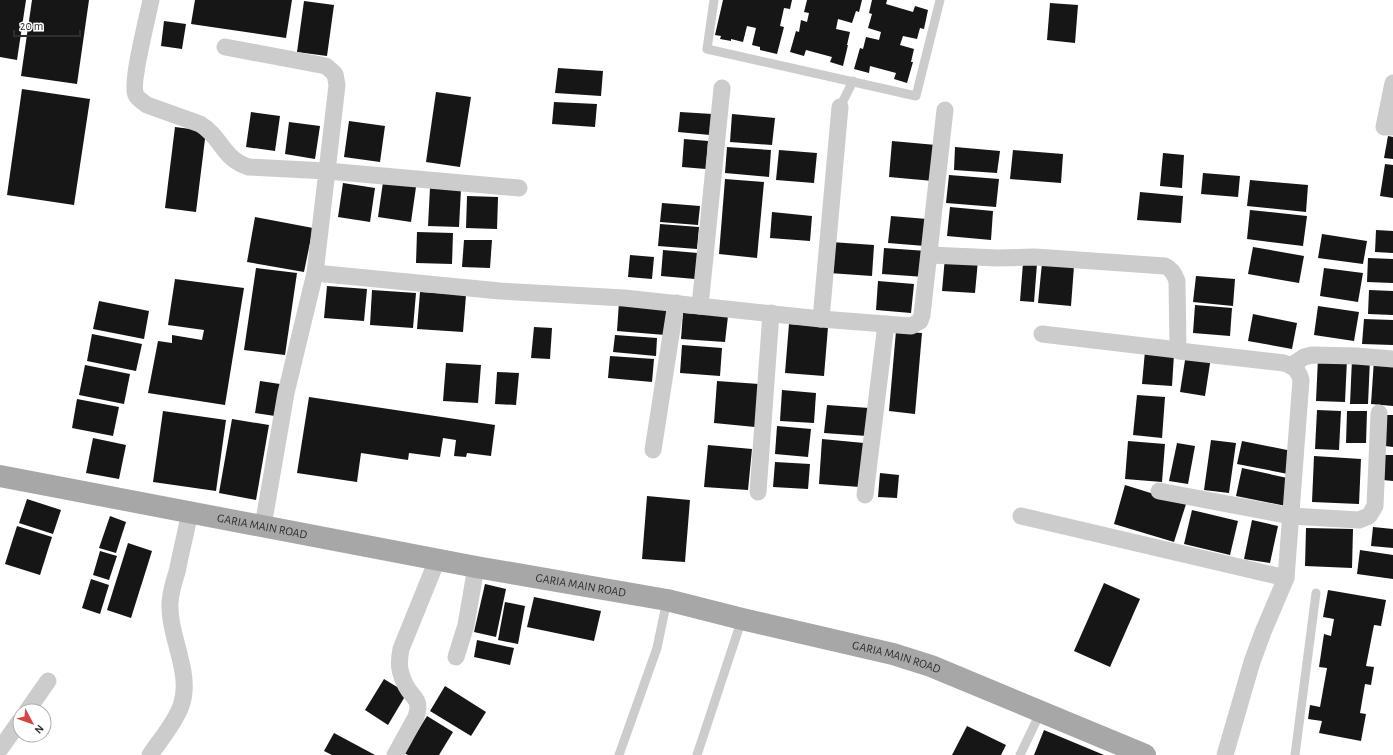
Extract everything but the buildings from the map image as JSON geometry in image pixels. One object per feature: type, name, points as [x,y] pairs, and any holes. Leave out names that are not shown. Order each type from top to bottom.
[{"type":"main road","name":"GARIA MAIN ROAD","points":[[0,476],[437,560],[667,600],[893,654],[932,666],[1041,711],[1136,754]]},
{"type":"street","points":[[151,0],[135,79],[135,94],[147,105],[200,124],[207,128],[235,162],[249,167],[327,171],[519,188]]},
{"type":"street","points":[[225,47],[326,66],[335,74],[337,85],[315,273],[286,393],[263,526]]},
{"type":"street","points":[[1393,83],[1384,127],[1393,127]]},
{"type":"street","points":[[700,306],[722,88]]},
{"type":"street","points":[[821,319],[840,107]]},
{"type":"street","points":[[315,273],[500,291],[624,298],[821,319],[911,326],[920,321],[922,315],[930,255],[945,110]]},
{"type":"street","points":[[930,255],[997,258],[1034,257],[1165,266],[1173,272],[1177,281],[1178,350]]},
{"type":"street","points":[[653,450],[676,303]]},
{"type":"street","points":[[758,492],[771,313]]},
{"type":"street","points":[[865,495],[886,324]]},
{"type":"street","points":[[1042,334],[1284,363],[1292,365],[1298,371],[1301,380],[1286,578],[1252,662],[1226,755]]},
{"type":"street","points":[[1292,365],[1304,357],[1312,356],[1356,356],[1393,359]]},
{"type":"street","points":[[1159,491],[1291,516],[1359,520],[1369,516],[1374,506],[1379,413]]},
{"type":"street","points":[[150,755],[181,708],[184,697],[185,685],[172,626],[170,600],[190,512]]},
{"type":"street","points":[[1021,516],[1286,578]]},
{"type":"street","points":[[395,755],[419,710],[416,697],[407,688],[400,672],[398,662],[401,649],[437,560]]},
{"type":"street","points":[[456,657],[466,625],[476,567]]},
{"type":"street","points":[[33,703],[48,682]]},
{"type":"street","points":[[0,749],[12,732]]},
{"type":"lane","points":[[714,0],[707,49],[916,96],[940,0]]},
{"type":"lane","points":[[840,107],[853,81]]},
{"type":"lane","points":[[1295,755],[1316,593]]},
{"type":"lane","points":[[619,755],[657,648],[667,600]]},
{"type":"lane","points":[[697,755],[742,619]]},
{"type":"lane","points":[[1020,755],[1041,711]]}]
